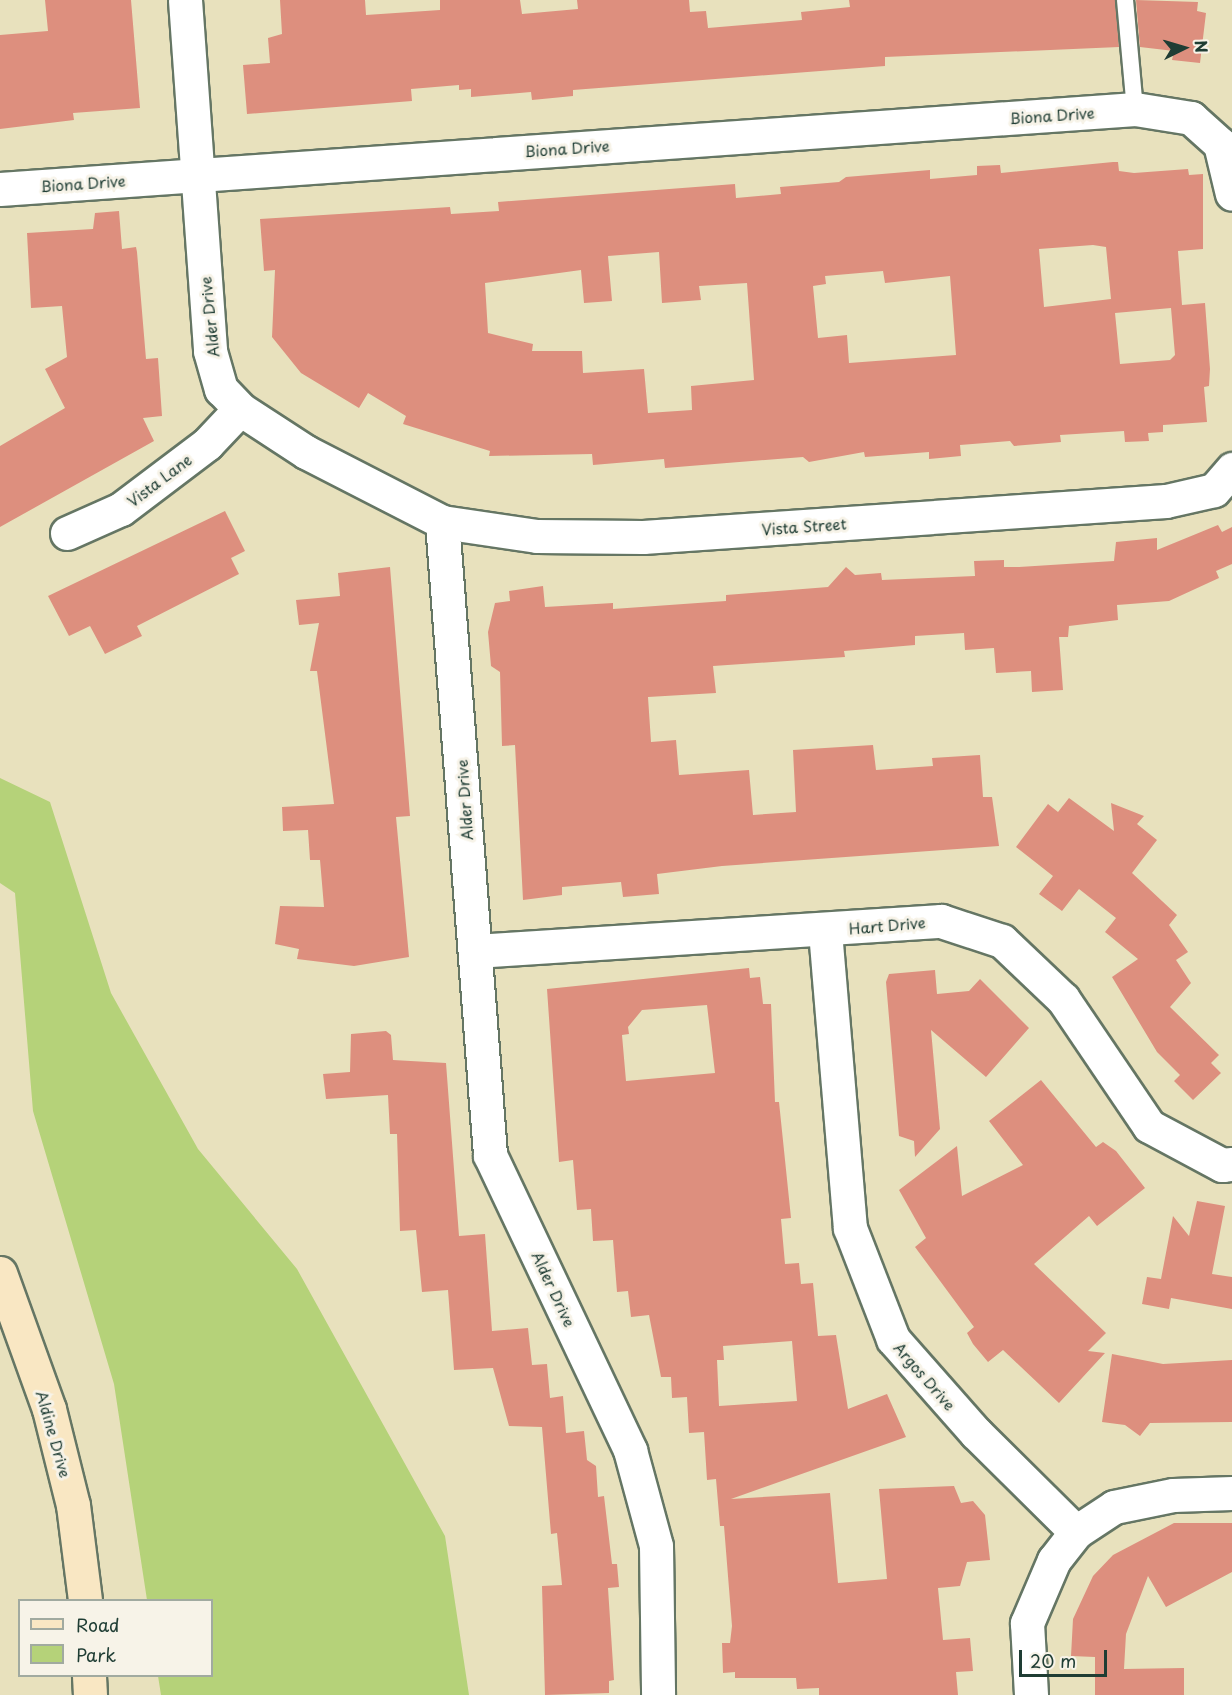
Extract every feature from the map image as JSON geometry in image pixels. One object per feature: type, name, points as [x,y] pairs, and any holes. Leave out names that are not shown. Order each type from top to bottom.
[{"type":"main road","name":"Aldine Drive","points":[[0,1273],[49,1409],[73,1505],[85,1599]]},
{"type":"main road","points":[[89,1677],[90,1695]]},
{"type":"street","name":"Alder Drive","points":[[185,0],[210,351],[221,388],[240,409],[306,452],[442,522],[490,1155],[630,1450],[656,1546],[658,1695]]},
{"type":"street","name":"Biona Drive","points":[[0,189],[197,172],[1135,109],[1191,118],[1220,144],[1232,194]]},
{"type":"street","name":"Vista Lane","points":[[67,533],[121,509],[207,444],[240,409]]},
{"type":"street","name":"Vista Street","points":[[442,522],[537,536],[643,537],[1166,501],[1214,490],[1232,469]]},
{"type":"street","name":"Hart Drive","points":[[475,951],[825,931],[941,921],[1002,941],[1064,999],[1149,1126],[1222,1165],[1232,1164]]},
{"type":"street","name":"Argos Drive","points":[[825,931],[850,1228],[893,1339],[976,1433],[1076,1532]]},
{"type":"street","points":[[1031,1695],[1027,1623],[1054,1560],[1076,1532],[1114,1507],[1173,1495],[1232,1493]]},
{"type":"lane","points":[[1125,0],[1135,109]]},
{"type":"green space","points":[[0,778],[50,802],[111,993],[198,1149],[297,1269],[445,1536],[469,1695],[161,1695],[158,1677],[213,1677],[213,1599],[147,1599],[114,1384],[33,1111],[15,893],[0,883]]},
{"type":"building","points":[[45,0],[131,0],[140,108],[73,113],[74,120],[0,129],[0,35],[48,31]]},
{"type":"building","points":[[280,0],[365,0],[366,15],[440,10],[440,0],[520,0],[522,14],[578,9],[577,0],[689,0],[690,12],[706,11],[708,28],[802,20],[801,12],[850,7],[849,0],[1115,0],[1119,47],[885,57],[885,66],[573,90],[573,96],[532,100],[531,92],[471,97],[471,89],[459,90],[459,85],[411,89],[412,101],[247,114],[243,65],[270,63],[268,38],[282,34]]},
{"type":"building","points":[[1136,0],[1198,2],[1197,11],[1206,13],[1200,63],[1172,60],[1174,51],[1140,47]]},
{"type":"building","points":[[1118,162],[1119,171],[1134,173],[1188,169],[1189,175],[1203,174],[1203,249],[1178,251],[1182,305],[1205,303],[1210,369],[1209,386],[1204,387],[1207,422],[1163,425],[1163,432],[1148,433],[1149,441],[1125,442],[1124,431],[1060,435],[1061,442],[1014,446],[1010,441],[960,445],[961,456],[929,459],[929,452],[865,457],[864,452],[809,462],[803,457],[665,468],[664,459],[593,465],[592,454],[489,456],[490,451],[403,424],[406,416],[368,393],[359,408],[301,373],[272,337],[275,270],[264,271],[260,219],[450,207],[451,214],[499,211],[498,202],[735,184],[736,198],[781,194],[780,187],[839,182],[846,177],[930,170],[930,179],[977,175],[977,166],[1000,165],[1001,173]],"holes":[[[1093,245],[1106,247],[1111,299],[1044,307],[1039,249]],[[659,252],[662,303],[701,300],[699,286],[747,283],[754,380],[691,386],[692,410],[648,413],[644,369],[583,373],[582,351],[532,351],[533,344],[488,333],[485,283],[581,270],[584,303],[612,301],[608,256]],[[883,271],[885,283],[950,276],[956,355],[849,363],[847,335],[818,338],[813,286],[826,284],[825,276]],[[1171,308],[1175,355],[1170,360],[1120,364],[1115,313]]]},
{"type":"building","points":[[119,211],[122,249],[136,247],[137,252],[146,359],[158,358],[162,416],[143,418],[154,441],[0,527],[0,446],[65,408],[45,369],[67,357],[62,306],[31,308],[27,233],[93,229],[95,213]]},
{"type":"building","points":[[225,511],[245,551],[231,558],[239,574],[137,626],[142,636],[105,654],[90,626],[69,636],[48,596]]},
{"type":"building","points":[[1218,525],[1222,532],[1232,527],[1232,564],[1216,571],[1219,578],[1169,601],[1117,605],[1118,620],[1069,626],[1068,637],[1059,637],[1063,690],[1032,692],[1031,671],[996,673],[994,648],[965,650],[964,633],[915,636],[915,645],[844,651],[845,657],[713,666],[716,693],[648,697],[651,742],[676,740],[679,775],[749,770],[753,815],[796,812],[793,750],[873,745],[876,770],[933,766],[932,758],[980,755],[983,797],[992,797],[999,846],[722,866],[657,874],[659,894],[623,897],[621,882],[562,887],[562,895],[523,900],[515,745],[502,746],[500,672],[491,666],[488,632],[495,603],[510,601],[509,591],[543,586],[545,607],[613,603],[613,609],[726,601],[726,595],[828,587],[846,567],[855,575],[881,573],[882,580],[975,576],[974,561],[1004,560],[1004,567],[1019,567],[1114,561],[1116,542],[1157,538],[1157,550]]},
{"type":"building","points":[[390,567],[410,816],[396,817],[409,957],[354,966],[297,959],[299,949],[275,944],[280,906],[324,907],[320,860],[310,860],[308,830],[283,831],[282,807],[334,804],[317,671],[310,671],[319,623],[299,625],[296,600],[340,596],[338,573]]},
{"type":"building","points":[[1069,798],[1114,831],[1111,803],[1144,816],[1137,824],[1157,840],[1132,873],[1177,915],[1169,925],[1188,952],[1176,960],[1191,983],[1170,1007],[1219,1055],[1211,1063],[1221,1073],[1193,1100],[1174,1081],[1180,1075],[1157,1052],[1112,977],[1138,959],[1105,932],[1116,918],[1079,889],[1062,911],[1039,894],[1053,876],[1016,847],[1048,804],[1058,812]]},
{"type":"building","points":[[749,968],[750,978],[760,977],[763,1004],[771,1004],[775,1102],[779,1102],[791,1218],[781,1219],[785,1264],[799,1263],[801,1284],[813,1283],[818,1336],[836,1335],[848,1409],[887,1394],[906,1437],[731,1499],[830,1493],[838,1583],[887,1579],[879,1489],[954,1486],[961,1503],[973,1501],[985,1515],[990,1560],[967,1562],[960,1586],[938,1588],[943,1640],[970,1638],[973,1671],[956,1672],[958,1695],[819,1695],[819,1688],[797,1689],[796,1678],[735,1678],[735,1672],[723,1673],[722,1643],[730,1643],[732,1626],[724,1526],[720,1526],[716,1479],[707,1480],[704,1432],[689,1433],[687,1397],[672,1398],[671,1377],[661,1377],[649,1315],[631,1317],[628,1291],[617,1292],[613,1240],[593,1241],[591,1209],[577,1210],[573,1160],[559,1162],[547,989]],"holes":[[[707,1005],[715,1073],[626,1081],[622,1035],[629,1034],[628,1027],[642,1010]],[[792,1341],[797,1401],[719,1406],[717,1360],[724,1360],[723,1346]]]},
{"type":"building","points":[[935,970],[937,994],[969,991],[980,979],[1029,1028],[986,1077],[931,1030],[940,1129],[915,1157],[914,1141],[899,1136],[886,982],[889,974]]},
{"type":"building","points":[[386,1031],[391,1035],[393,1060],[446,1063],[459,1236],[485,1234],[492,1331],[528,1328],[532,1365],[547,1364],[550,1398],[563,1396],[566,1433],[584,1431],[587,1460],[596,1466],[598,1497],[604,1496],[612,1564],[617,1564],[619,1587],[608,1588],[614,1680],[609,1681],[609,1693],[545,1695],[542,1586],[562,1585],[557,1533],[551,1534],[542,1427],[509,1426],[493,1368],[454,1370],[448,1290],[422,1292],[416,1230],[400,1231],[397,1134],[390,1134],[388,1095],[326,1099],[323,1074],[350,1072],[351,1034]]},
{"type":"building","points":[[1041,1080],[1096,1147],[1103,1142],[1116,1151],[1145,1188],[1097,1226],[1089,1216],[1034,1264],[1106,1333],[1088,1351],[1105,1353],[1059,1403],[1003,1350],[988,1362],[973,1344],[967,1333],[974,1327],[915,1247],[926,1238],[899,1190],[957,1146],[962,1196],[1023,1165],[989,1121]]},
{"type":"building","points":[[1197,1201],[1225,1206],[1212,1274],[1232,1277],[1232,1309],[1171,1298],[1169,1309],[1142,1304],[1147,1277],[1161,1279],[1173,1216],[1189,1236]]},
{"type":"building","points":[[1112,1354],[1163,1364],[1232,1360],[1232,1422],[1150,1423],[1140,1436],[1125,1425],[1102,1422]]},
{"type":"building","points":[[1174,1523],[1232,1523],[1232,1572],[1166,1607],[1148,1576],[1126,1634],[1124,1669],[1184,1668],[1184,1695],[1095,1695],[1095,1657],[1071,1656],[1073,1619],[1093,1576],[1113,1555]]}]
